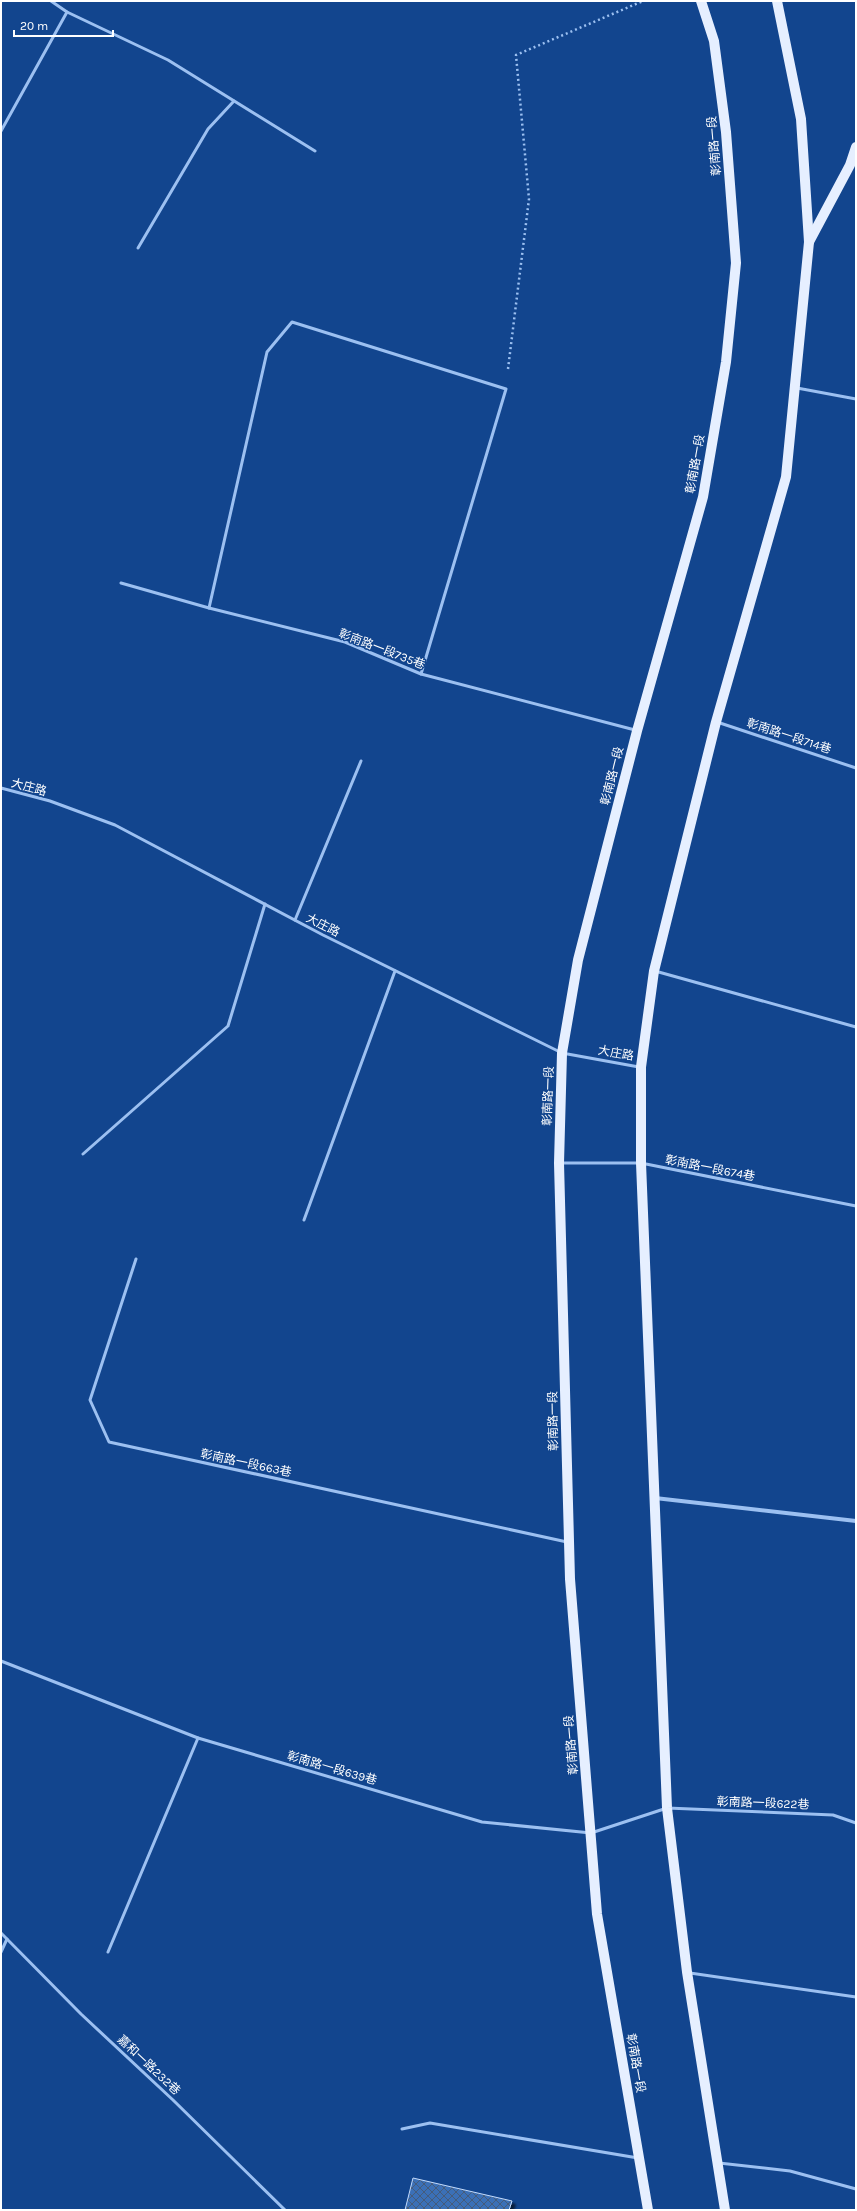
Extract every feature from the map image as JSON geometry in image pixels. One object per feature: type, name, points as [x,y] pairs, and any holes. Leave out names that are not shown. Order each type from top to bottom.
[{"type":"main road","name":"彰南路一段","points":[[648,2210],[597,1914],[570,1579],[559,1162],[562,1053],[578,960],[637,730],[703,497],[726,362],[736,262],[725,125],[714,41],[701,1]]},
{"type":"main road","points":[[725,2210],[687,1972],[667,1808],[641,1163],[641,1067],[654,971],[716,722],[786,478],[809,242],[802,120],[777,1]]},
{"type":"main road","points":[[809,242],[850,165],[856,147]]},
{"type":"street","points":[[654,1498],[856,1521]]},
{"type":"lane","points":[[51,1],[67,12],[168,60],[315,151]]},
{"type":"lane","points":[[1,131],[67,12]]},
{"type":"lane","points":[[138,248],[208,129],[234,101]]},
{"type":"lane","points":[[208,608],[267,352],[292,322],[506,389],[421,674]]},
{"type":"lane","points":[[795,387],[856,399]]},
{"type":"lane","name":"彰南路一段735巷","points":[[121,584],[208,608],[345,642],[421,674],[637,730]]},
{"type":"lane","name":"彰南路一段714巷","points":[[716,722],[856,768]]},
{"type":"lane","points":[[295,920],[361,761]]},
{"type":"lane","name":"大庄路","points":[[1,788],[50,801],[115,824],[295,920],[562,1053],[641,1067]]},
{"type":"lane","points":[[83,1154],[228,1026],[264,904]]},
{"type":"lane","points":[[304,1220],[395,971]]},
{"type":"lane","points":[[654,971],[856,1027]]},
{"type":"lane","name":"彰南路一段674巷","points":[[559,1162],[641,1163],[856,1206]]},
{"type":"lane","name":"彰南路一段663巷","points":[[136,1260],[90,1400],[108,1442],[569,1542]]},
{"type":"lane","name":"彰南路一段639巷","points":[[1,1661],[198,1738],[482,1822],[591,1833],[667,1808]]},
{"type":"lane","points":[[108,1952],[198,1738]]},
{"type":"lane","name":"彰南路一段622巷","points":[[667,1808],[833,1815],[856,1823]]},
{"type":"lane","name":"嘉和一路232巷","points":[[1,1934],[81,2014],[173,2100],[286,2210]]},
{"type":"lane","points":[[1,1952],[7,1939]]},
{"type":"lane","points":[[687,1972],[856,1997]]},
{"type":"lane","points":[[402,2130],[430,2123],[640,2158]]},
{"type":"lane","points":[[718,2163],[790,2171],[856,2189]]},
{"type":"path","points":[[506,389],[510,342],[529,199],[516,56],[643,1]]},
{"type":"building","points":[[413,2178],[512,2201],[509,2210],[405,2210]]}]
